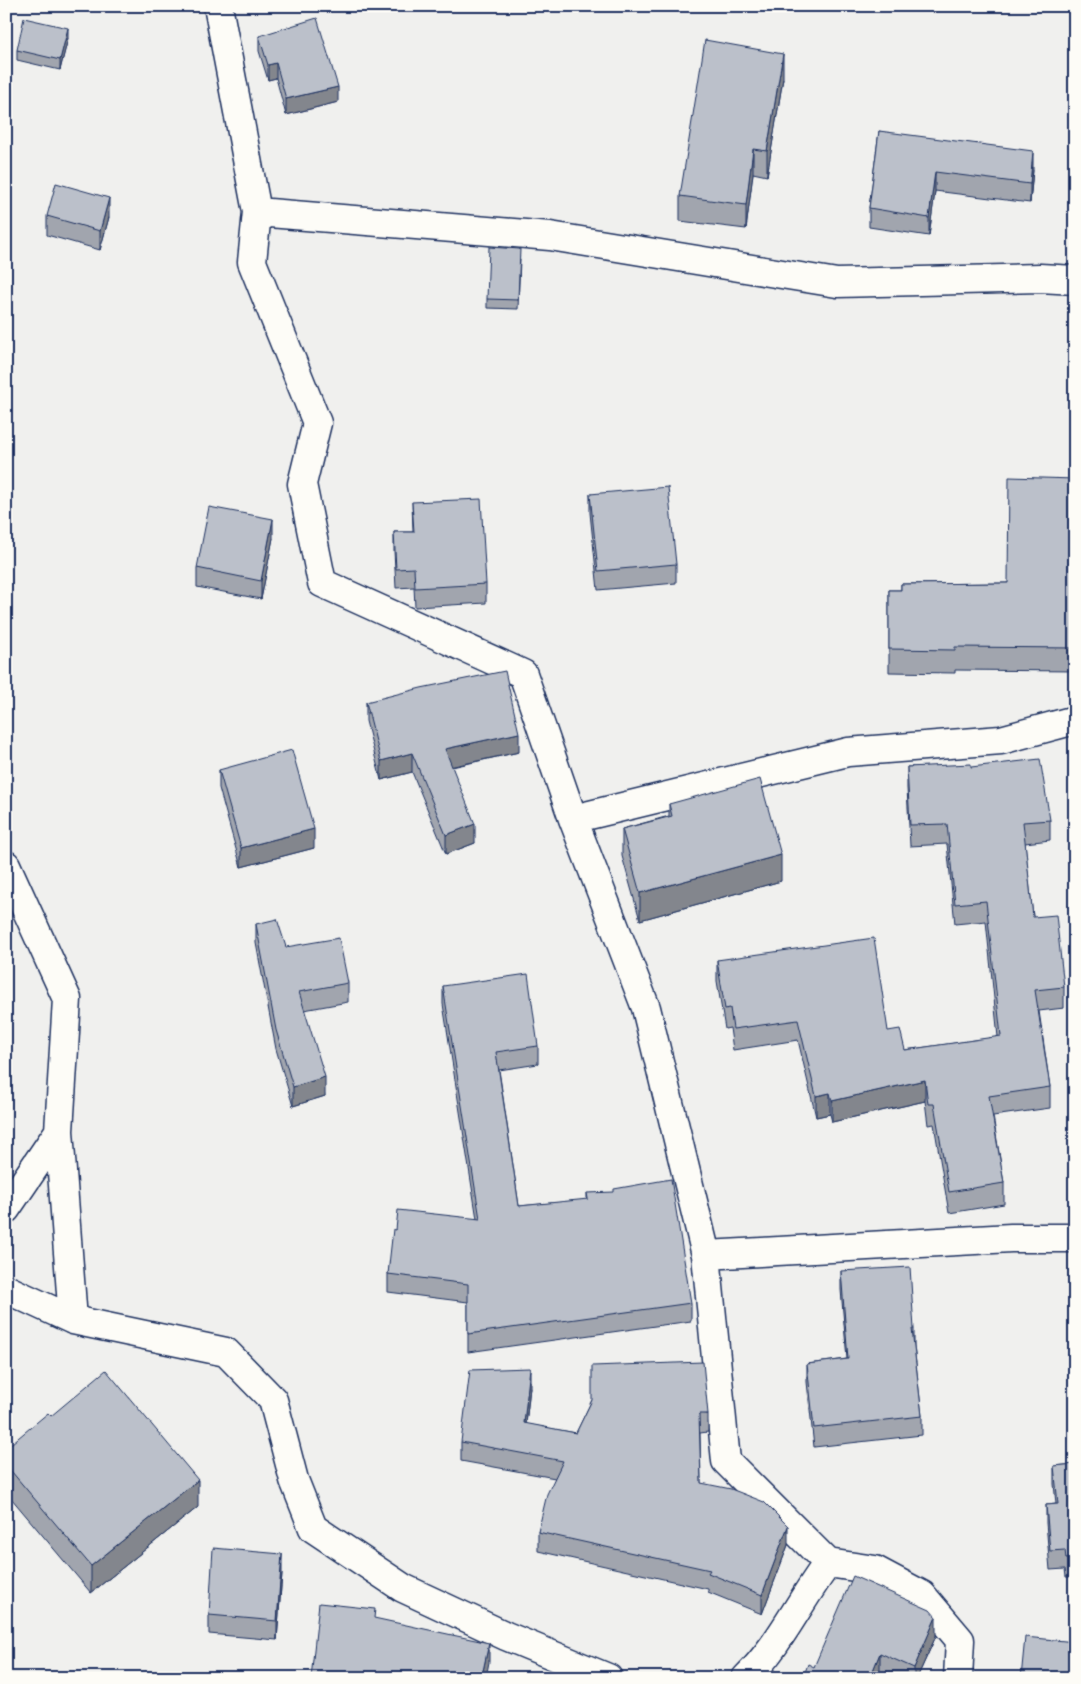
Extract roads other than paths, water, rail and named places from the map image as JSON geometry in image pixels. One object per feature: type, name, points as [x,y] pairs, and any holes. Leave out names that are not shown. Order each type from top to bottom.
[{"type":"street","points":[[218,6],[256,212],[252,262],[317,423],[302,484],[322,582],[522,674],[573,819],[646,1008],[706,1255],[726,1461],[828,1563],[875,1570],[922,1595],[960,1640],[958,1678]]},
{"type":"street","points":[[256,212],[550,236],[837,283],[1040,278],[1075,280]]},
{"type":"street","points":[[573,819],[848,752],[1001,740],[1075,720]]},
{"type":"street","points":[[6,866],[67,999],[59,1132],[73,1320]]},
{"type":"street","points":[[6,1209],[59,1132]]},
{"type":"street","points":[[706,1255],[1011,1238],[1075,1238]]},
{"type":"street","points":[[6,1289],[73,1320],[226,1352],[273,1400],[294,1480],[312,1528],[403,1588],[506,1636],[608,1678]]},
{"type":"street","points":[[746,1678],[766,1659],[808,1590],[828,1563]]}]
